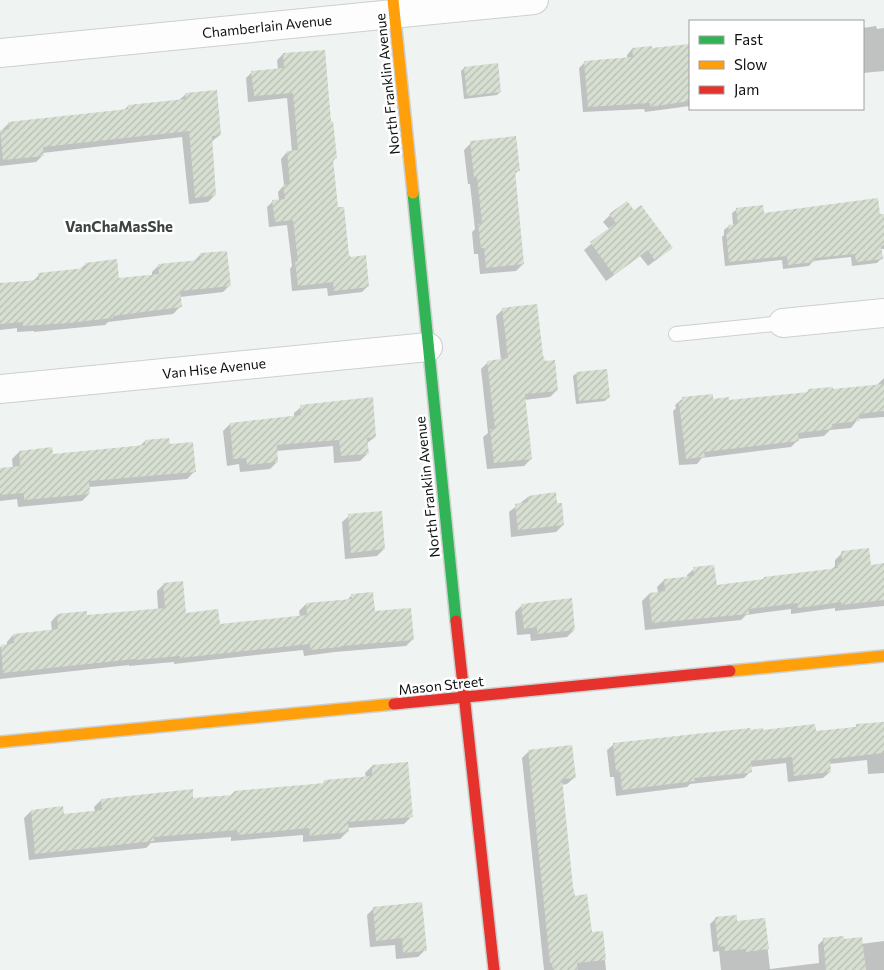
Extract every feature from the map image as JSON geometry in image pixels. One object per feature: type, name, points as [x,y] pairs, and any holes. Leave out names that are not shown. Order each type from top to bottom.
[{"type":"street","name":"Chamberlain Avenue","points":[[0,53],[394,7],[534,0]]},
{"type":"street","name":"North Franklin Avenue","points":[[394,7],[464,697],[494,970]]},
{"type":"street","points":[[783,323],[884,313]]},
{"type":"street","name":"Van Hise Avenue","points":[[0,389],[428,347]]},
{"type":"street","name":"Mason Street","points":[[0,742],[884,656]]},
{"type":"lane","points":[[676,334],[783,323]]},
{"type":"building","points":[[689,44],[689,101],[650,107],[650,103],[588,107],[584,61],[633,57],[632,48],[652,46],[652,48]]},
{"type":"building","points":[[325,50],[331,122],[333,121],[337,158],[333,159],[338,207],[344,207],[349,255],[351,257],[366,255],[369,287],[334,291],[333,282],[298,286],[295,262],[298,261],[293,220],[275,222],[272,200],[285,199],[283,185],[290,184],[287,151],[298,150],[293,93],[254,96],[251,71],[284,68],[283,53]]},
{"type":"building","points":[[498,63],[501,92],[467,96],[464,67]]},
{"type":"building","points":[[217,90],[221,135],[212,136],[216,195],[195,198],[189,131],[43,147],[44,156],[3,160],[0,130],[9,129],[8,122],[128,109],[128,105],[186,99],[185,93]]},
{"type":"building","points":[[516,136],[520,171],[515,171],[524,264],[486,268],[484,248],[481,248],[478,224],[482,223],[477,177],[474,178],[470,141]]},
{"type":"building","points":[[878,198],[880,214],[884,214],[884,245],[881,246],[883,259],[856,262],[855,254],[814,258],[815,262],[788,265],[787,256],[729,262],[726,232],[729,231],[728,225],[738,224],[736,208],[763,205],[764,213]]},
{"type":"building","points":[[627,201],[634,210],[641,205],[673,248],[655,261],[648,250],[614,275],[590,242],[616,223],[609,214]]},
{"type":"building","points":[[227,251],[231,286],[180,291],[182,307],[69,323],[23,326],[23,322],[0,324],[0,283],[39,280],[38,273],[86,268],[85,263],[117,259],[119,278],[159,274],[158,264],[200,260],[200,253]]},
{"type":"building","points":[[537,304],[543,355],[545,361],[555,360],[558,391],[525,394],[532,459],[494,463],[490,429],[495,429],[487,361],[508,358],[502,308]]},
{"type":"building","points":[[607,369],[610,398],[579,401],[576,372]]},
{"type":"building","points":[[884,384],[884,411],[859,414],[860,421],[832,424],[833,429],[798,433],[799,441],[704,452],[705,457],[686,459],[679,403],[682,402],[682,397],[713,394],[713,399],[729,397],[729,400],[809,392],[808,389],[833,387],[833,389]]},
{"type":"building","points":[[373,397],[376,437],[367,438],[369,454],[341,456],[339,440],[277,445],[278,462],[247,465],[246,458],[233,459],[230,423],[301,415],[300,405]]},
{"type":"building","points":[[169,438],[170,444],[193,442],[196,472],[89,481],[90,494],[24,500],[24,493],[0,495],[0,468],[20,466],[19,451],[52,447],[53,454],[145,445],[145,440]]},
{"type":"building","points":[[556,492],[557,503],[562,503],[564,525],[518,530],[515,504],[528,502],[528,496]]},
{"type":"building","points":[[382,511],[385,549],[351,553],[348,514]]},
{"type":"building","points":[[869,548],[871,565],[884,563],[884,600],[842,605],[841,602],[798,608],[797,603],[749,609],[749,614],[652,623],[649,593],[665,591],[664,579],[694,576],[693,567],[714,565],[717,585],[838,568],[837,563],[842,562],[841,551]]},
{"type":"building","points":[[183,581],[186,613],[218,609],[220,624],[307,615],[306,603],[352,599],[351,594],[373,592],[375,611],[411,608],[414,640],[310,650],[310,644],[180,658],[180,656],[135,659],[3,673],[1,645],[14,643],[13,634],[58,629],[57,614],[87,611],[87,615],[165,608],[163,583]]},
{"type":"building","points":[[572,598],[575,630],[537,634],[537,627],[524,629],[521,604]]},
{"type":"building","points":[[884,722],[884,753],[830,759],[831,772],[794,776],[792,757],[751,761],[752,772],[748,773],[694,778],[695,781],[622,790],[620,771],[616,772],[613,743],[750,728],[751,730],[763,728],[763,730],[815,724],[816,731],[856,727],[856,724]]},
{"type":"building","points":[[572,745],[576,778],[562,779],[573,887],[575,896],[587,894],[592,932],[603,931],[606,960],[577,963],[578,970],[553,970],[552,963],[550,963],[528,750]]},
{"type":"building","points":[[408,762],[413,817],[348,822],[349,832],[310,836],[309,828],[238,835],[237,830],[154,837],[154,841],[35,854],[31,810],[63,806],[64,814],[102,810],[101,799],[193,789],[193,798],[234,795],[234,791],[325,783],[324,780],[372,776],[372,765]]},
{"type":"building","points":[[422,902],[427,951],[403,953],[402,938],[376,941],[373,907]]},
{"type":"building","points":[[737,915],[737,921],[765,918],[769,949],[746,952],[746,949],[725,951],[724,946],[718,947],[715,917]]},
{"type":"building","points":[[844,936],[844,939],[862,937],[866,970],[826,970],[823,938]]},
{"type":"traffic: fast","points":[[413,193],[456,621]]},
{"type":"traffic: slow","points":[[393,0],[413,193]]},
{"type":"traffic: slow","points":[[730,671],[884,656]]},
{"type":"traffic: slow","points":[[0,742],[394,704]]},
{"type":"traffic: jam","points":[[456,621],[494,970]]},
{"type":"traffic: jam","points":[[394,704],[730,671]]},
{"type":"district","name":"VanChaMasShe","points":[[119,226]]}]
